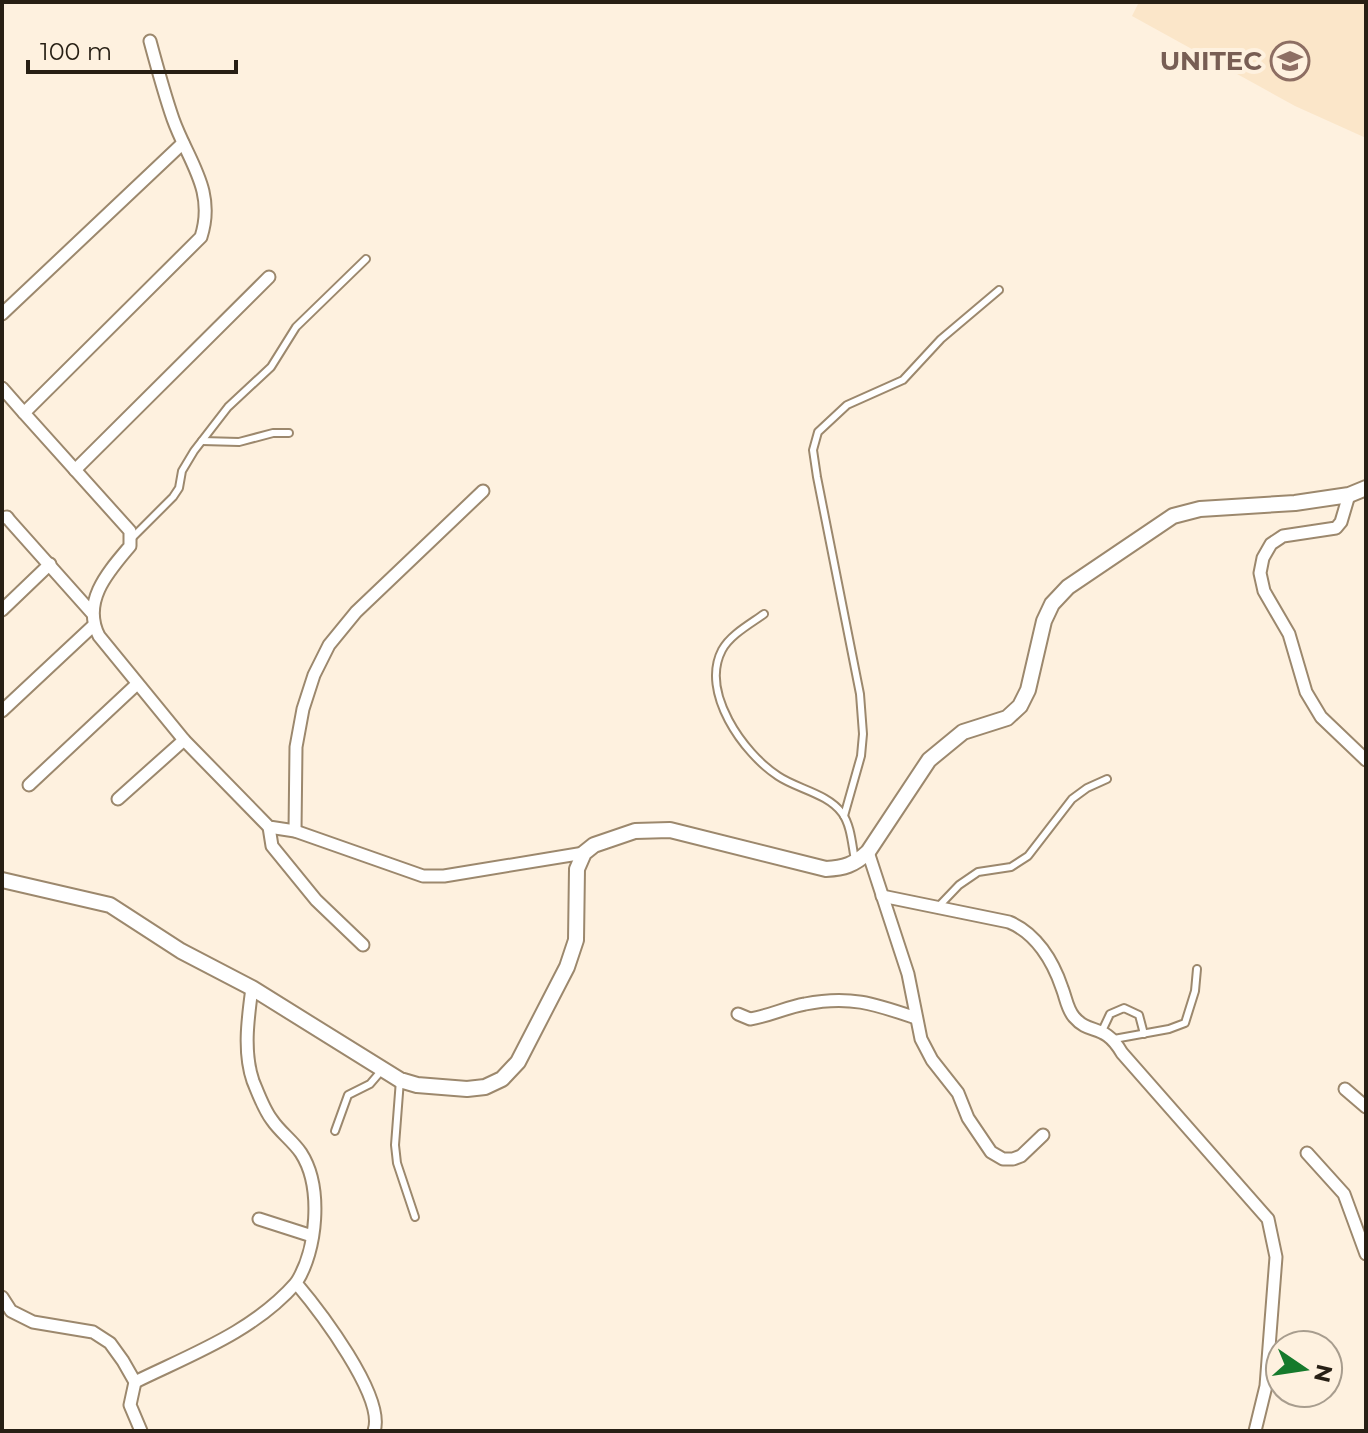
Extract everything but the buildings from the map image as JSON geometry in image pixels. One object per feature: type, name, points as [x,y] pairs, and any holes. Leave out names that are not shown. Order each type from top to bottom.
[{"type":"street","points":[[24,413],[201,237],[207,206],[190,154],[173,119],[150,41]]},
{"type":"street","points":[[2,314],[183,143]]},
{"type":"street","points":[[75,470],[269,277]]},
{"type":"street","points":[[2,388],[130,531],[132,538],[130,546],[106,576],[93,619],[2,711]]},
{"type":"street","points":[[269,827],[295,831],[423,876],[444,876],[584,853],[611,838],[653,829],[670,830],[826,869],[856,864],[868,852],[929,760],[963,732],[1007,718],[1020,706],[1028,690],[1044,621],[1052,604],[1068,587],[1173,516],[1200,509],[1295,503],[1349,495],[1366,488]]},
{"type":"street","points":[[295,831],[296,747],[303,709],[314,675],[329,645],[364,604],[483,491]]},
{"type":"street","points":[[1349,495],[1341,522],[1336,528],[1283,536],[1271,544],[1263,558],[1260,573],[1264,591],[1289,634],[1306,692],[1321,717],[1366,760]]},
{"type":"street","points":[[2,518],[7,517],[50,564],[93,619],[137,684],[184,740],[269,827],[272,846],[316,900],[363,945]]},
{"type":"street","points":[[2,610],[50,564]]},
{"type":"street","points":[[29,785],[137,684]]},
{"type":"street","points":[[118,799],[184,740]]},
{"type":"street","points":[[868,852],[908,974],[921,1039],[958,1093],[968,1118],[991,1152],[1003,1159],[1013,1159],[1043,1135]]},
{"type":"street","points":[[2,880],[110,905],[181,951],[252,988],[400,1080],[417,1085],[467,1089],[485,1087],[502,1079],[518,1062],[567,967],[576,940],[577,869],[584,853]]},
{"type":"street","points":[[882,896],[1009,922],[1024,928],[1039,943],[1062,986],[1071,1014],[1079,1022],[1114,1039],[1131,1064],[1268,1219],[1276,1257],[1266,1386],[1255,1431]]},
{"type":"street","points":[[135,1382],[252,1324],[280,1301],[307,1266],[315,1185],[302,1153],[271,1119],[252,1078],[246,1028],[252,988]]},
{"type":"street","points":[[738,1014],[750,1019],[803,1004],[845,998],[868,1001],[916,1018]]},
{"type":"street","points":[[1345,1089],[1366,1107]]},
{"type":"street","points":[[1307,1153],[1344,1194],[1366,1254]]},
{"type":"street","points":[[259,1219],[312,1236]]},
{"type":"street","points":[[296,1283],[320,1313],[363,1380],[373,1407],[374,1431]]},
{"type":"street","points":[[2,1297],[11,1311],[33,1322],[93,1332],[110,1343],[135,1382],[130,1405],[141,1431]]},
{"type":"lane","points":[[132,538],[173,497],[179,488],[182,471],[228,407],[271,367],[296,327],[366,259]]},
{"type":"lane","points":[[856,864],[844,816],[861,756],[860,694],[813,450],[818,432],[847,405],[903,380],[941,339],[999,290]]},
{"type":"lane","points":[[202,441],[239,442],[273,433],[289,433]]},
{"type":"lane","points":[[764,614],[723,648],[716,666],[719,703],[752,754],[778,776],[826,800],[844,816]]},
{"type":"lane","points":[[938,907],[959,885],[978,872],[1011,867],[1028,856],[1072,799],[1107,779]]},
{"type":"lane","points":[[1114,1039],[1185,1023],[1195,991],[1197,969]]},
{"type":"lane","points":[[1102,1031],[1110,1014],[1124,1008],[1139,1015],[1144,1034]]},
{"type":"lane","points":[[335,1131],[348,1095],[370,1084],[382,1070]]},
{"type":"lane","points":[[400,1080],[396,1154],[415,1217]]},
{"type":"shaded area","name":"UNITEC","points":[[1139,2],[1366,2],[1366,138],[1295,106],[1132,16]]},
{"type":"place","name":"UNITEC","points":[[1290,61]]}]
